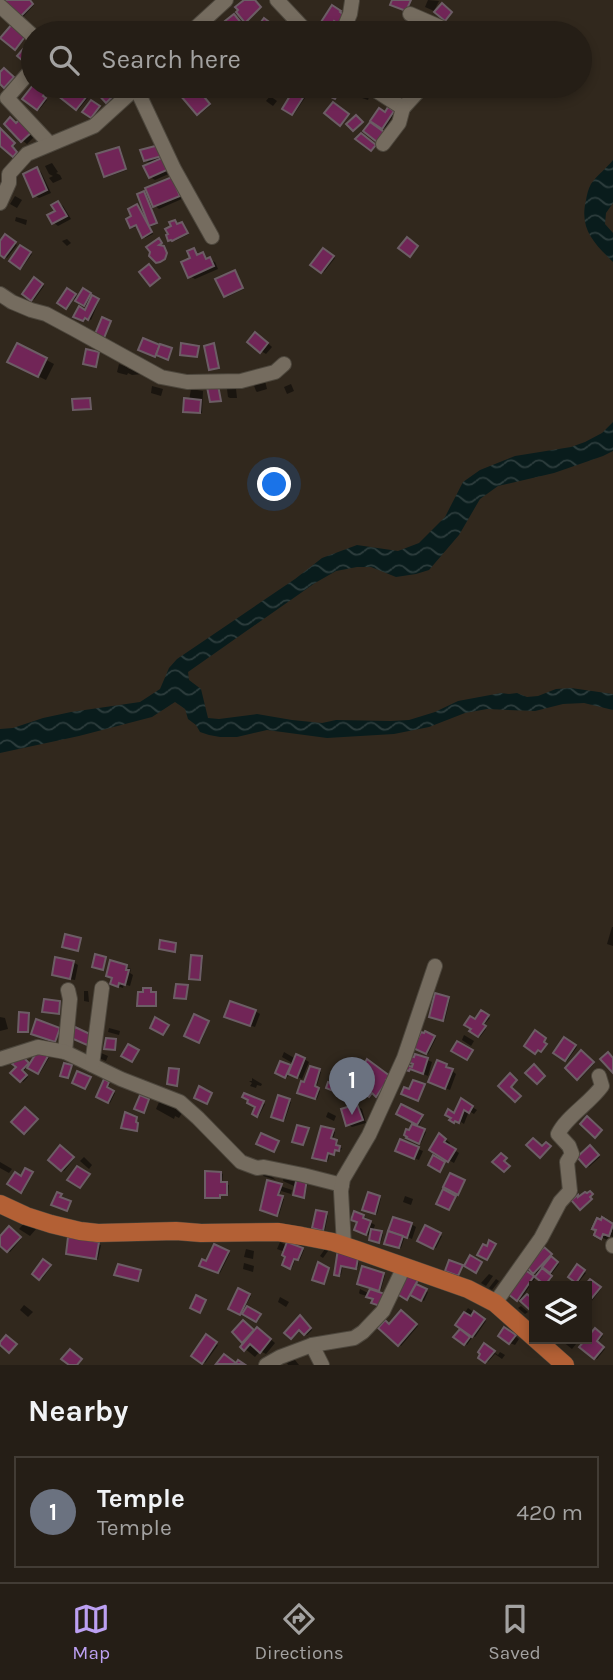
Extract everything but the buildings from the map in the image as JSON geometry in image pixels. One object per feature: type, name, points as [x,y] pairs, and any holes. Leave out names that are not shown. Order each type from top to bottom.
[{"type":"main road","points":[[0,1203],[26,1216],[79,1231],[278,1232],[344,1246],[468,1289],[495,1303],[565,1365]]},
{"type":"street","points":[[203,21],[226,0]]},
{"type":"street","points":[[277,0],[297,21]]},
{"type":"street","points":[[347,21],[352,1]]},
{"type":"street","points":[[0,6],[21,25]]},
{"type":"street","points":[[410,14],[432,21]]},
{"type":"street","points":[[21,82],[7,98],[50,145]]},
{"type":"street","points":[[0,204],[9,183],[4,168],[27,154],[94,126],[125,98]]},
{"type":"street","points":[[142,98],[174,169],[212,237]]},
{"type":"street","points":[[388,98],[403,108]]},
{"type":"street","points":[[383,144],[399,123],[403,108],[412,98]]},
{"type":"street","points":[[0,294],[12,302],[46,314],[161,377],[187,382],[241,381],[275,372],[284,364]]},
{"type":"street","points":[[344,1246],[341,1191],[343,1179],[369,1135],[404,1058],[435,966]]},
{"type":"street","points":[[92,1065],[102,988]]},
{"type":"street","points":[[65,1052],[68,990]]},
{"type":"street","points":[[0,1059],[38,1046],[65,1052],[121,1079],[180,1102],[241,1162],[257,1168],[264,1167],[342,1185]]},
{"type":"street","points":[[495,1303],[541,1238],[559,1202],[570,1191],[567,1162],[572,1154],[569,1146],[558,1134],[562,1126],[594,1097],[602,1086],[599,1076]]},
{"type":"street","points":[[266,1365],[312,1345],[354,1338],[363,1332],[383,1311],[404,1266]]},
{"type":"street","points":[[312,1345],[321,1365]]},
{"type":"water","points":[[613,160],[613,203],[606,213],[605,224],[613,233],[613,262],[590,235],[584,210],[591,184]]},
{"type":"water","points":[[613,422],[613,451],[554,473],[498,486],[480,499],[459,535],[429,570],[396,577],[371,567],[336,571],[188,672],[189,680],[201,689],[208,718],[219,719],[257,714],[322,723],[336,720],[409,720],[458,701],[501,693],[538,696],[556,689],[571,688],[613,694],[613,710],[584,703],[563,704],[535,711],[487,709],[465,713],[429,727],[394,734],[327,738],[267,730],[237,737],[220,737],[200,732],[188,719],[185,709],[175,702],[152,717],[0,753],[0,729],[71,712],[140,702],[160,689],[169,668],[177,659],[322,558],[357,545],[398,551],[419,543],[445,517],[463,482],[480,470],[515,456],[571,447],[585,442],[602,433]]},
{"type":"place","name":"Temple","points":[[352,1115]]}]
